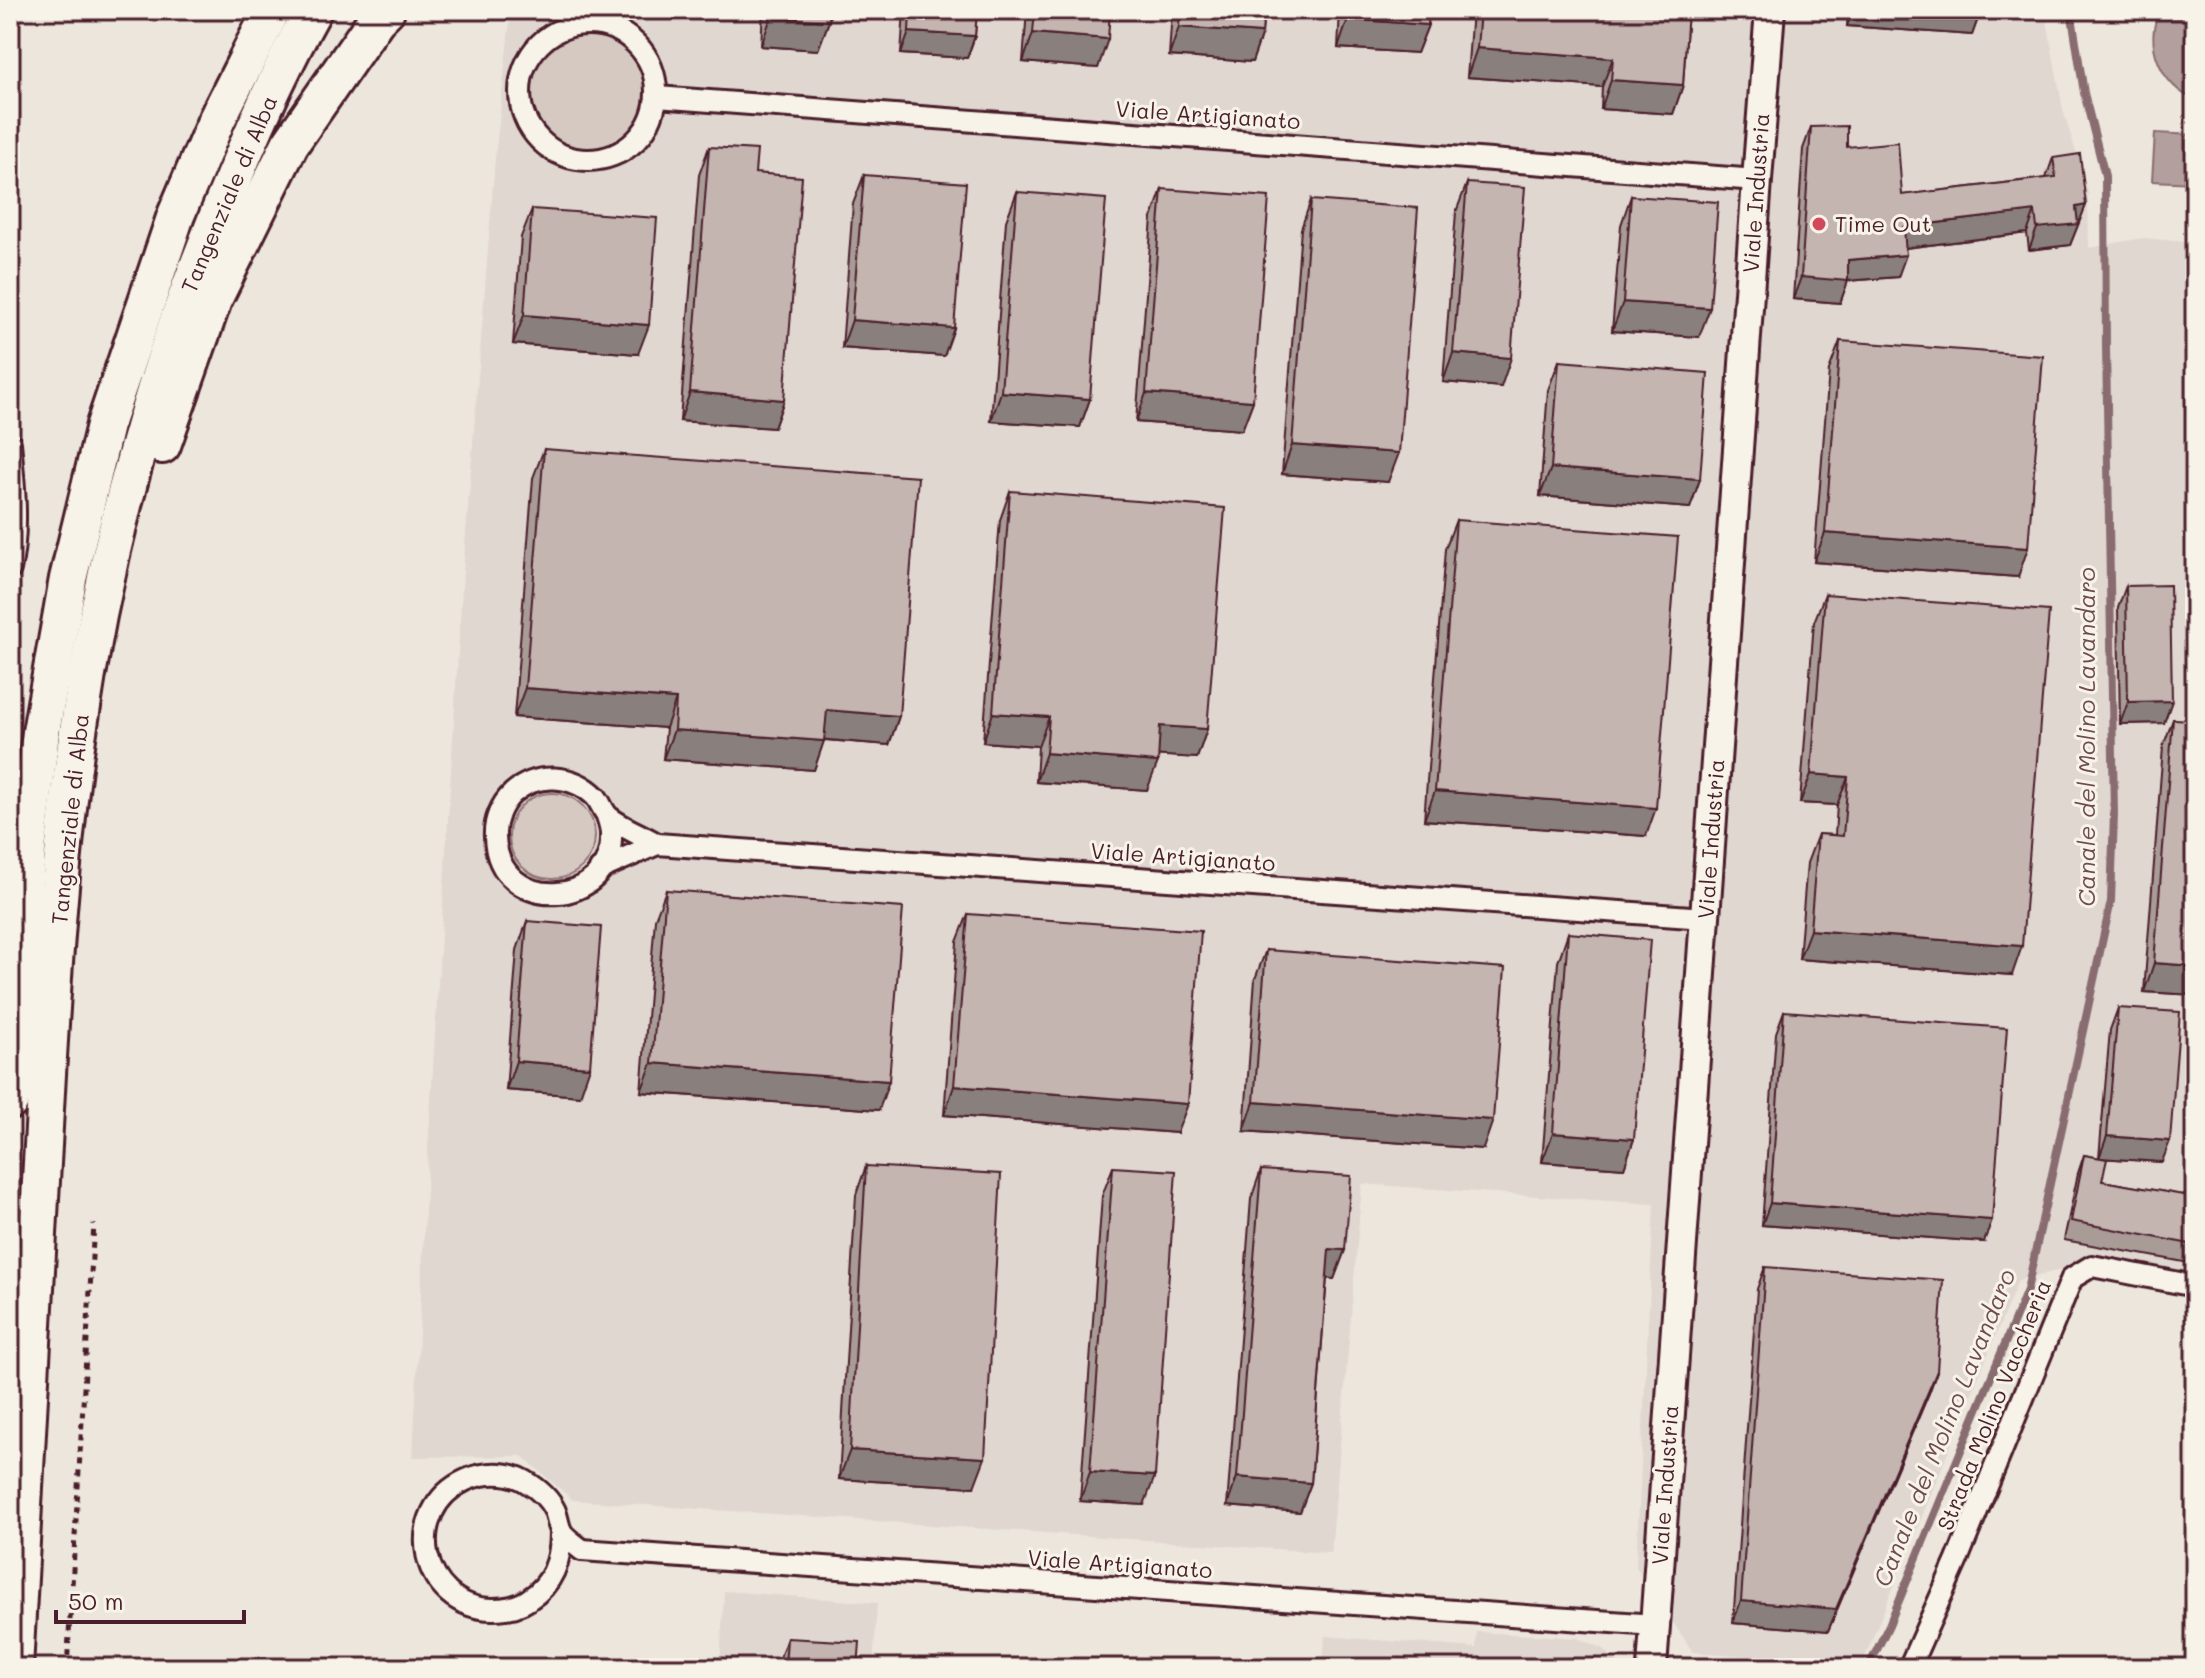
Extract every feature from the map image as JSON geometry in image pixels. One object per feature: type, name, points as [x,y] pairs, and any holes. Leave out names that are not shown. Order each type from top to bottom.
[{"type":"highway","name":"Tangenziale di Alba","points":[[10,1101],[27,850],[41,732],[68,579],[105,425],[176,215],[217,119],[272,10]]},
{"type":"highway","name":"Tangenziale di Alba","points":[[14,1668],[47,1065],[61,876],[86,683],[105,580],[143,425],[176,322],[208,236],[251,137],[313,10]]},
{"type":"highway","points":[[86,683],[127,571],[160,449],[213,300],[290,144],[386,10]]},
{"type":"street","name":"Viale Industria","points":[[1652,1668],[1770,10]]},
{"type":"street","points":[[588,23],[610,26],[630,37],[645,54],[655,74],[657,97],[651,119],[639,138],[621,152],[600,159],[577,160],[556,152],[538,139],[525,120],[520,98],[521,76],[530,55],[545,38],[565,27],[588,23]]},
{"type":"street","name":"Viale Artigianato","points":[[657,97],[1757,180]]},
{"type":"street","points":[[10,443],[14,482],[14,554],[10,569]]},
{"type":"street","points":[[546,778],[565,779],[583,786],[598,799],[607,816],[611,834],[609,852],[600,869],[587,883],[569,892],[550,894],[531,891],[514,881],[502,866],[495,848],[494,829],[500,810],[511,795],[527,783],[546,778]]},
{"type":"street","points":[[607,816],[657,844]]},
{"type":"street","name":"Viale Artigianato","points":[[657,844],[1705,918]]},
{"type":"street","points":[[600,869],[657,844]]},
{"type":"street","name":"Strada Molino Vaccheria","points":[[1909,1668],[1957,1560],[2072,1278],[2092,1266],[2195,1286]]},
{"type":"street","points":[[500,1473],[522,1479],[541,1492],[555,1511],[561,1532],[561,1551],[556,1569],[543,1588],[525,1602],[503,1609],[480,1609],[459,1601],[441,1586],[430,1566],[425,1543],[428,1521],[439,1500],[456,1485],[477,1475],[500,1473]]},
{"type":"street","points":[[556,1569],[582,1550],[561,1532]]},
{"type":"street","name":"Viale Artigianato","points":[[582,1550],[1655,1625]]},
{"type":"path","points":[[67,1668],[94,1224]]},
{"type":"shaded area","points":[[511,10],[2045,10],[2063,110],[2088,192],[2089,248],[2143,238],[2195,243],[2195,1275],[2103,1260],[2018,1280],[1862,1664],[1693,1652],[1636,1567],[1654,1204],[1362,1184],[1331,1553],[573,1500],[522,1456],[413,1457],[463,572],[495,159]]},
{"type":"shaded area","points":[[2160,10],[2195,10],[2195,100],[2173,84],[2158,62],[2154,36]]},
{"type":"shaded area","points":[[585,32],[608,37],[628,50],[641,70],[646,93],[641,116],[628,136],[608,149],[585,154],[562,149],[542,136],[529,116],[524,93],[529,70],[542,50],[562,37]]},
{"type":"shaded area","points":[[2155,133],[2195,135],[2195,183],[2152,181]]},
{"type":"shaded area","points":[[552,793],[576,800],[588,812],[595,836],[588,860],[576,872],[552,879],[528,872],[516,860],[509,836],[516,812],[528,800]]},
{"type":"shaded area","points":[[724,1591],[877,1603],[873,1668],[720,1668]]},
{"type":"shaded area","points":[[1477,1632],[1577,1638],[1602,1648],[1623,1668],[1323,1668],[1325,1636],[1476,1648]]},
{"type":"building","points":[[772,10],[830,10],[829,21],[771,17]]},
{"type":"building","points":[[910,10],[977,10],[975,36],[909,32]]},
{"type":"building","points":[[1035,10],[1110,10],[1108,39],[1033,33]]},
{"type":"building","points":[[1180,10],[1264,10],[1262,33],[1179,27]]},
{"type":"building","points":[[1349,10],[1429,10],[1428,25],[1348,19]]},
{"type":"building","points":[[1480,10],[1688,10],[1683,85],[1611,80],[1613,58],[1477,48]]},
{"type":"building","points":[[1847,126],[1847,147],[1898,142],[1902,195],[2056,177],[2053,158],[2080,154],[2086,205],[2076,207],[2078,224],[2037,228],[2035,211],[1904,227],[1906,255],[1848,260],[1848,281],[1801,277],[1811,127]]},
{"type":"building","points":[[709,147],[757,150],[755,173],[802,177],[784,400],[690,392]]},
{"type":"building","points":[[864,175],[966,183],[954,328],[852,320]]},
{"type":"building","points":[[1467,183],[1525,187],[1511,358],[1453,353]]},
{"type":"building","points":[[1162,189],[1269,197],[1253,401],[1146,393]]},
{"type":"building","points":[[1017,192],[1106,199],[1090,399],[1001,392]]},
{"type":"building","points":[[1631,196],[1718,202],[1710,308],[1623,302]]},
{"type":"building","points":[[1311,200],[1418,208],[1399,453],[1292,445]]},
{"type":"building","points":[[532,209],[657,218],[649,325],[524,315]]},
{"type":"building","points":[[1840,341],[2043,356],[2028,548],[1825,533]]},
{"type":"building","points":[[1559,361],[1708,373],[1700,479],[1551,468]]},
{"type":"building","points":[[544,449],[918,477],[899,716],[827,710],[824,741],[674,730],[676,699],[525,688]]},
{"type":"building","points":[[1010,491],[1225,508],[1207,729],[1160,726],[1158,762],[1046,753],[1049,717],[993,713]]},
{"type":"building","points":[[1456,520],[1678,537],[1656,808],[1435,791]]},
{"type":"building","points":[[2170,585],[2172,701],[2128,702],[2126,586]]},
{"type":"building","points":[[1825,594],[2049,611],[2022,946],[1810,930],[1818,834],[1843,836],[1848,777],[1811,774]]},
{"type":"building","points":[[2173,719],[2195,720],[2195,966],[2154,963]]},
{"type":"building","points":[[666,890],[903,908],[889,1081],[652,1063]]},
{"type":"building","points":[[968,914],[1201,931],[1188,1104],[954,1086]]},
{"type":"building","points":[[527,921],[601,927],[590,1067],[516,1061]]},
{"type":"building","points":[[1568,933],[1650,940],[1634,1139],[1553,1133]]},
{"type":"building","points":[[1266,950],[1505,968],[1493,1120],[1254,1102]]},
{"type":"building","points":[[2118,1008],[2180,1012],[2170,1141],[2107,1136]]},
{"type":"building","points":[[1784,1011],[2007,1028],[1992,1220],[1770,1203]]},
{"type":"building","points":[[2084,1155],[2107,1159],[2102,1181],[2195,1197],[2195,1245],[2071,1221]]},
{"type":"building","points":[[866,1166],[1001,1174],[985,1458],[850,1450]]},
{"type":"building","points":[[1113,1167],[1176,1171],[1155,1476],[1090,1472]]},
{"type":"building","points":[[1261,1170],[1351,1176],[1345,1250],[1329,1249],[1311,1483],[1237,1477]]},
{"type":"building","points":[[1765,1267],[1943,1280],[1937,1371],[1836,1609],[1741,1601]]},
{"type":"building","points":[[787,1638],[860,1642],[858,1668],[785,1668]]},
{"type":"waterway","name":"Canale del Molino Lavandaro","points":[[1868,1668],[1889,1625],[2027,1290],[2111,901],[2114,814],[2105,176],[2084,93],[2071,10]]},
{"type":"place","name":"Time Out","points":[[1819,224]]}]
